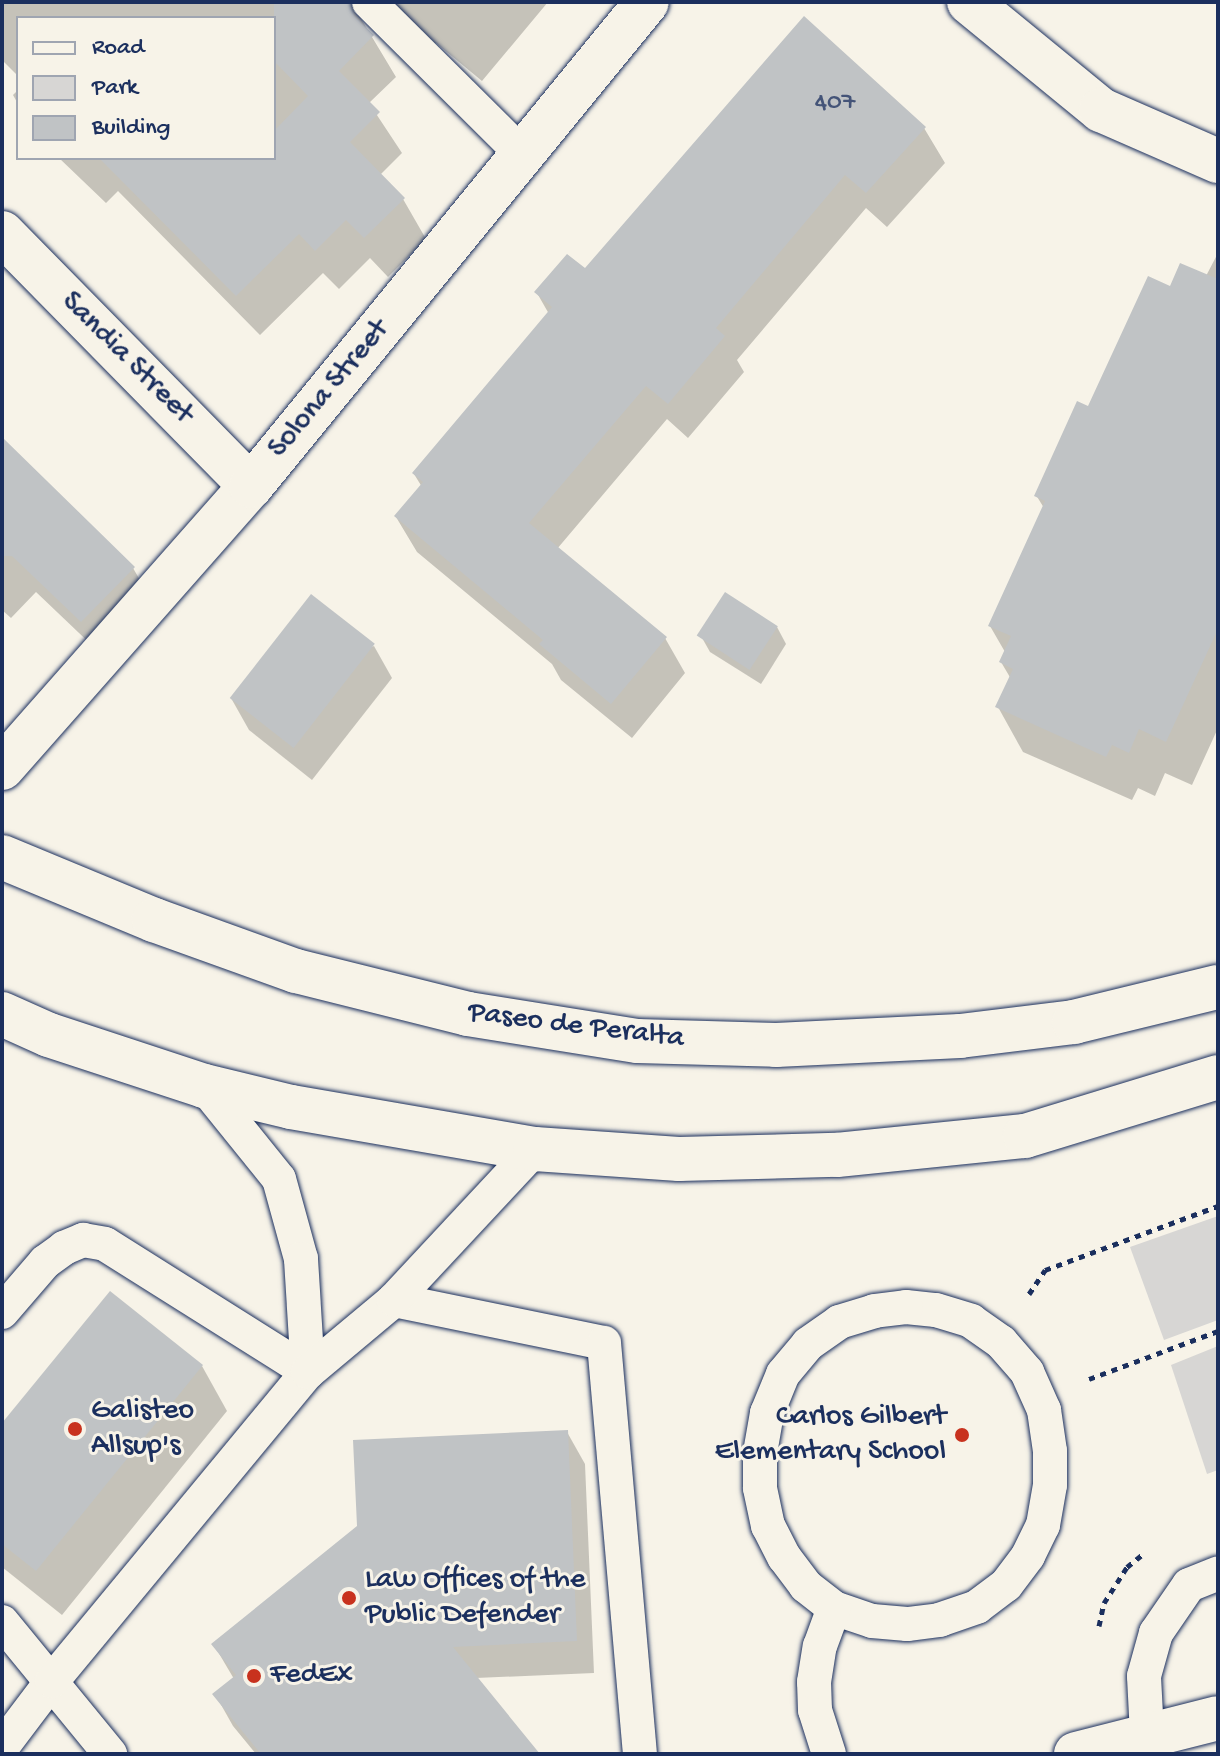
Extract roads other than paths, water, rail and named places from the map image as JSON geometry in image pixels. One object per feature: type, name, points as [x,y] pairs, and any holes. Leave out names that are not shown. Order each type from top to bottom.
[{"type":"main road","name":"Solona Street","points":[[2,768],[251,486],[647,2]]},
{"type":"main road","points":[[969,2],[1101,110],[1218,161]]},
{"type":"main road","name":"Sandia Street","points":[[2,233],[251,486]]},
{"type":"main road","name":"Paseo de Peralta","points":[[2,857],[154,920],[296,971],[468,1014],[637,1041],[776,1045],[960,1036],[1074,1022],[1218,987]]},
{"type":"main road","points":[[2,1014],[49,1035],[204,1086],[291,1107],[535,1149],[679,1159],[837,1155],[1025,1136],[1218,1077]]},
{"type":"main road","points":[[1080,1753],[1218,1718]]},
{"type":"lane","points":[[369,2],[523,155]]},
{"type":"lane","points":[[204,1086],[279,1179],[301,1259],[308,1372]]},
{"type":"lane","points":[[2,1747],[52,1681],[308,1372],[394,1300],[535,1149]]},
{"type":"lane","points":[[2,1312],[45,1262],[64,1248],[83,1240],[105,1244],[308,1372]]},
{"type":"lane","points":[[394,1300],[604,1343],[640,1754]]},
{"type":"lane","points":[[906,1307],[936,1310],[971,1321],[1001,1342],[1027,1372],[1044,1410],[1050,1451],[1050,1485],[1043,1525],[1028,1556],[1006,1585],[977,1607],[940,1620],[907,1624],[872,1621],[834,1608],[806,1586],[784,1557],[768,1526],[760,1488],[760,1453],[767,1413],[783,1374],[808,1344],[839,1322],[874,1311],[906,1307]]},
{"type":"lane","points":[[1147,1734],[1144,1676],[1156,1633],[1189,1585],[1218,1573]]},
{"type":"lane","points":[[829,1754],[815,1710],[814,1682],[820,1646],[834,1608]]},
{"type":"lane","points":[[2,1622],[110,1754]]},
{"type":"place","name":"Galisteo Allsup's","points":[[75,1429]]},
{"type":"place","name":"Carlos Gilbert Elementary School","points":[[962,1435]]},
{"type":"place","name":"Law Offices of the Public Defender","points":[[349,1598]]},
{"type":"place","name":"FedEx","points":[[254,1676]]}]
